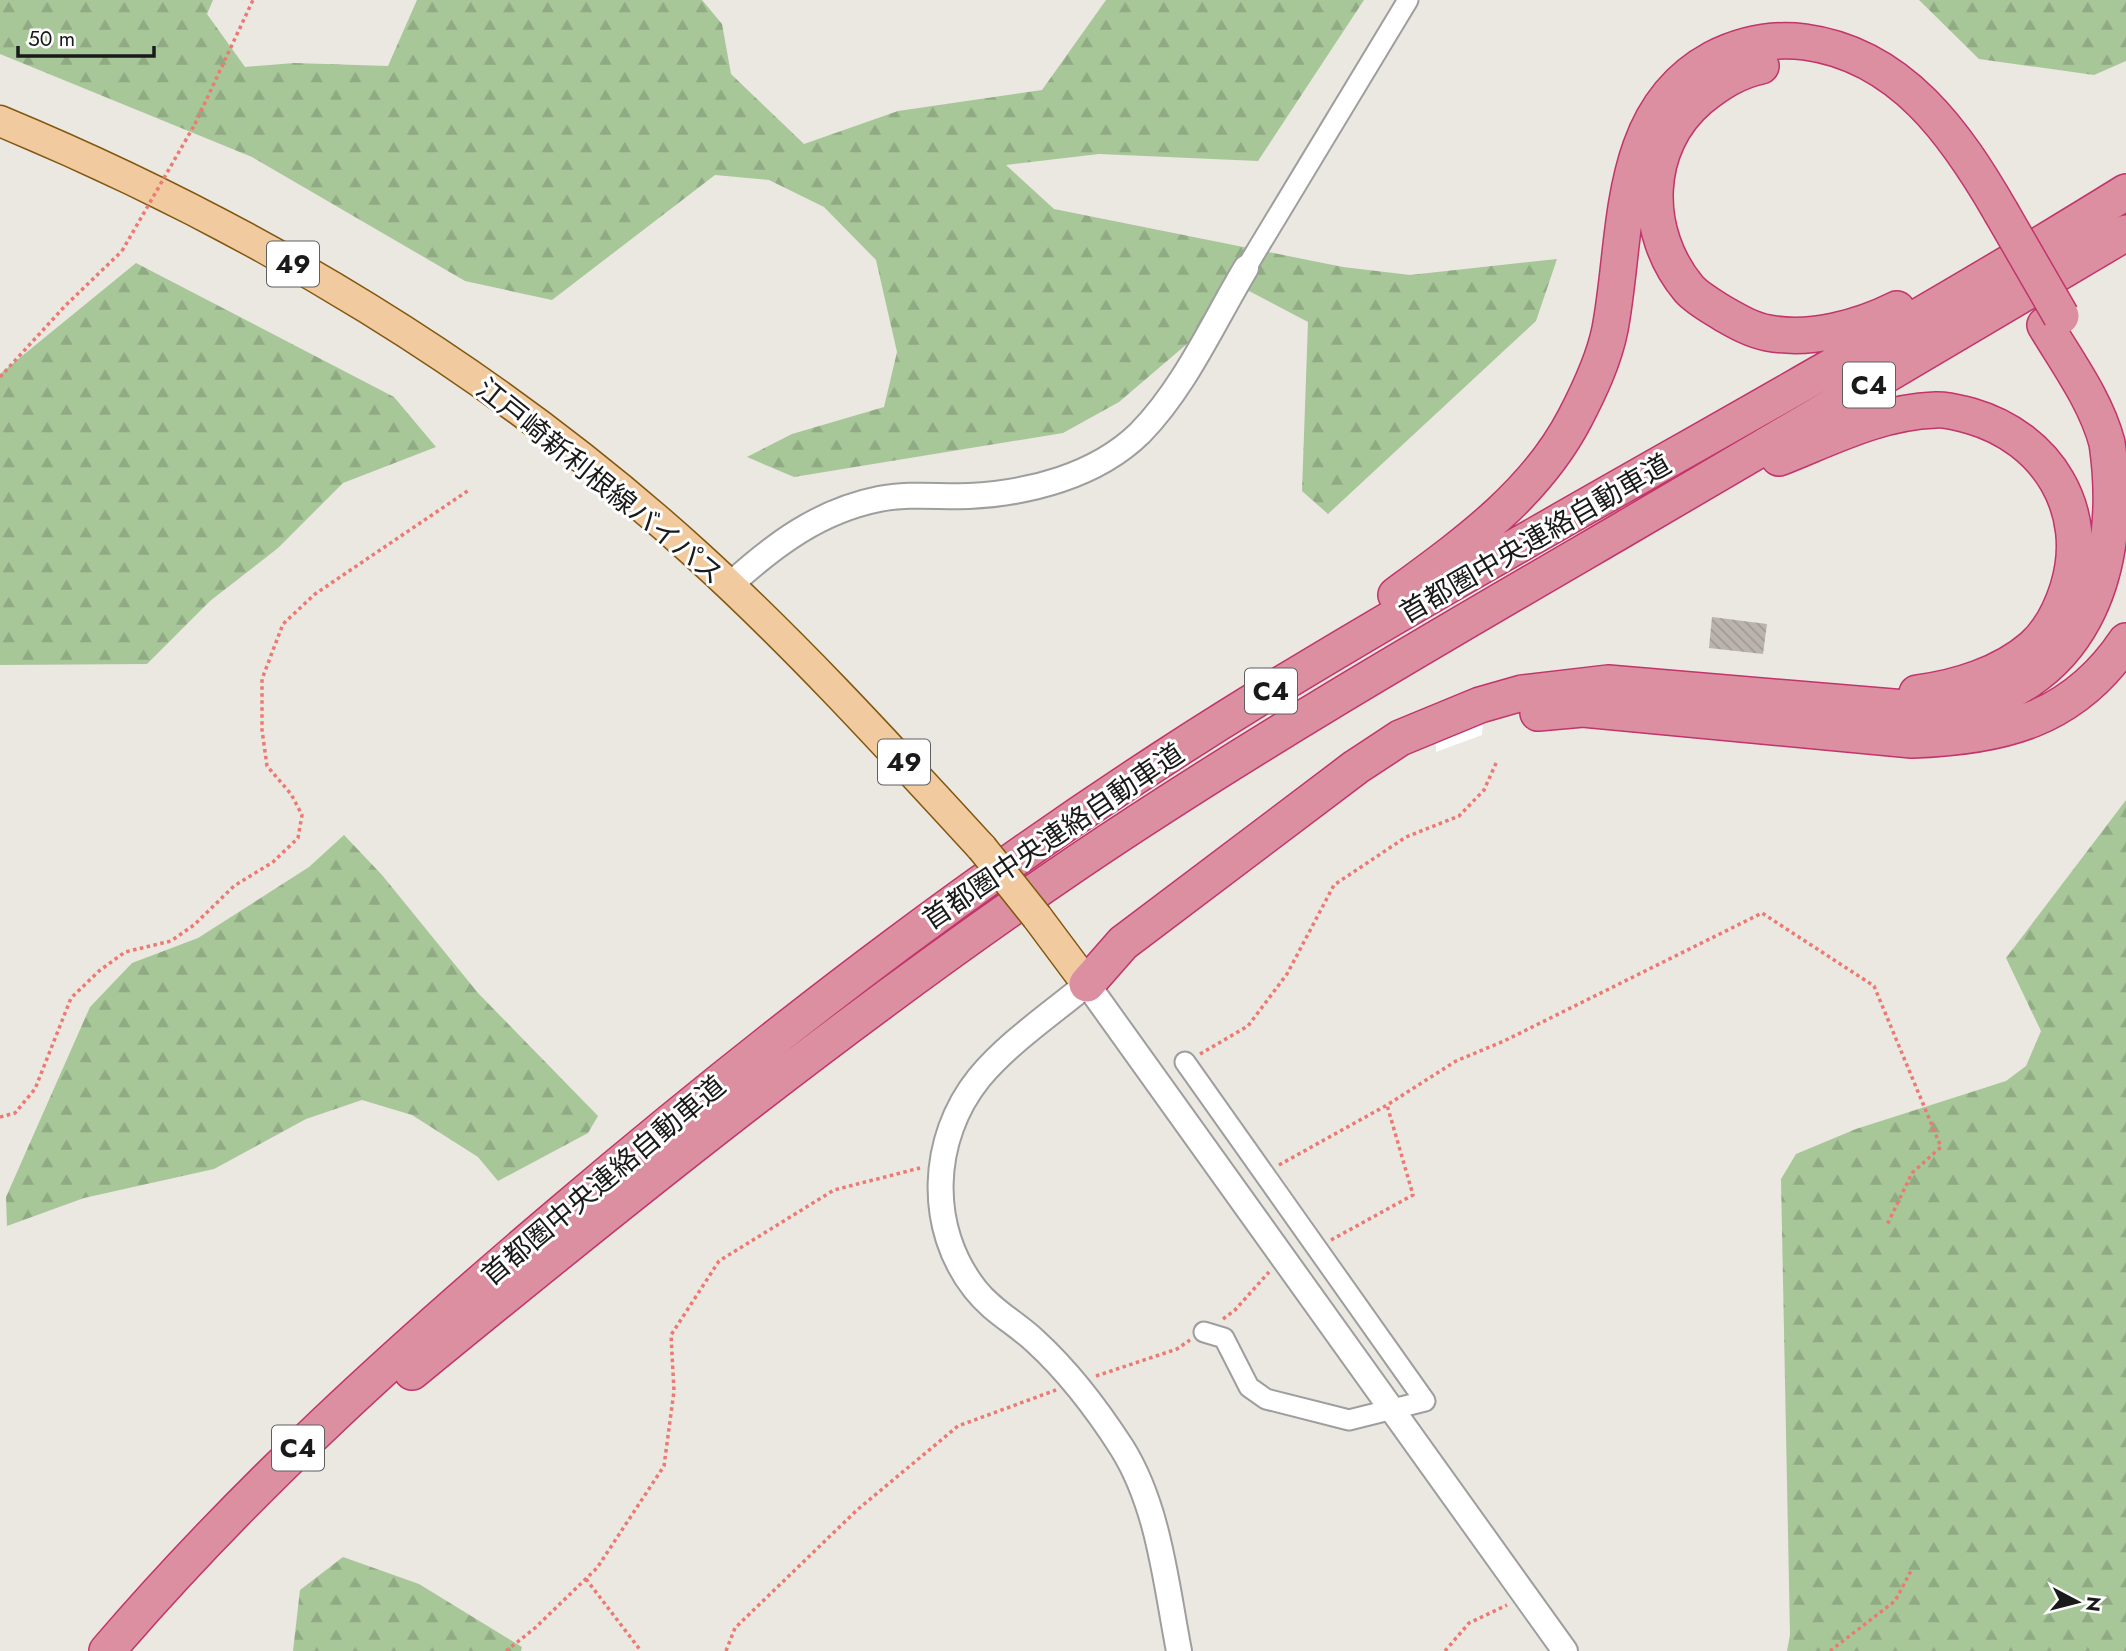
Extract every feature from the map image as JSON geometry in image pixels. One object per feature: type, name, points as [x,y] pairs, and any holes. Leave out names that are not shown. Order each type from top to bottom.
[{"type":"highway","points":[[1256,700],[1503,512],[1562,441],[1589,389],[1610,332],[1630,180],[1640,144],[1668,97],[1703,64],[1743,46],[1770,40],[1796,41],[1846,51],[1882,68],[1939,119],[1979,174],[1993,217]]},
{"type":"highway","points":[[2096,211],[1880,318],[1807,336],[1768,333],[1742,324],[1690,291],[1661,241],[1654,193],[1657,168],[1678,121],[1695,103],[1728,78],[1750,68],[1793,64],[1841,75],[1870,89],[1896,108],[1993,217],[2053,320],[2126,438]]},
{"type":"highway","name":"首都圏中央連絡自動車道","points":[[107,1651],[241,1503],[379,1371],[684,1108],[858,972],[1047,835],[1256,700],[1787,393],[2126,192]]},
{"type":"highway","name":"首都圏中央連絡自動車道","points":[[115,1651],[393,1388],[526,1279],[869,1011],[1079,862],[1264,742],[1486,606],[1612,536],[2126,233]]},
{"type":"highway","points":[[1848,717],[1970,707],[1998,699],[2063,653],[2089,622],[2108,583],[2115,551],[2118,514],[2115,475],[2106,440],[2094,410],[2053,320]]},
{"type":"highway","points":[[1612,536],[1691,504],[1757,468],[1868,422],[1901,413],[1938,410],[2005,428],[2036,452],[2062,489],[2068,507],[2074,546],[2072,575],[2063,602],[2049,629],[2032,647],[1975,680],[1848,717]]},
{"type":"highway","points":[[1087,985],[1143,956],[1434,734],[1482,715],[1517,716],[1583,709],[1848,717],[1955,729],[2021,708],[2078,670],[2097,650],[2126,596]]},
{"type":"highway","points":[[1848,717],[1912,740],[1958,738],[2004,730],[2062,706],[2103,672],[2126,641]]},
{"type":"main road","name":"江戸崎新利根線バイパス","points":[[0,121],[128,177],[221,223],[413,337],[564,446],[660,523],[730,585],[888,745],[982,848],[1087,985]]},
{"type":"street","points":[[730,585],[761,556],[799,529],[850,507],[902,496],[970,496],[1056,482],[1113,454],[1140,433],[1184,376],[1408,0]]},
{"type":"street","points":[[1179,1651],[1158,1537],[1124,1452],[1077,1382],[976,1290],[958,1262],[944,1230],[941,1190],[943,1163],[956,1116],[979,1078],[996,1060],[1087,985],[1565,1651]]},
{"type":"street","points":[[1185,1062],[1425,1401],[1394,1411],[1349,1420],[1266,1399],[1249,1387],[1224,1338],[1204,1332]]},
{"type":"path","points":[[0,377],[65,306],[122,251],[195,124],[253,0]]},
{"type":"path","points":[[0,1117],[15,1113],[35,1089],[71,998],[99,971],[125,952],[171,941],[194,925],[234,886],[272,862],[298,838],[302,815],[291,794],[267,766],[262,730],[262,679],[283,624],[315,594],[469,490]]},
{"type":"path","points":[[1185,1062],[1248,1026],[1287,974],[1334,886],[1406,837],[1458,816],[1483,790],[1497,761]]},
{"type":"path","points":[[1264,1172],[1387,1105],[1456,1061],[1504,1041],[1762,913],[1874,986],[1941,1147],[1912,1173],[1887,1225]]},
{"type":"path","points":[[506,1651],[597,1568],[664,1466],[674,1391],[671,1335],[719,1261],[834,1190],[943,1163]]},
{"type":"path","points":[[1830,1651],[1895,1601],[1912,1569]]},
{"type":"path","points":[[586,1579],[641,1651]]},
{"type":"path","points":[[1445,1651],[1469,1623],[1525,1597]]},
{"type":"green space","points":[[0,0],[213,0],[207,14],[245,67],[294,63],[388,66],[417,0],[702,0],[722,24],[731,74],[804,144],[898,111],[1042,90],[1106,0],[1364,0],[1258,161],[1099,154],[1006,165],[1054,209],[1343,267],[1410,275],[1557,259],[1536,321],[1328,514],[1302,491],[1308,322],[1249,291],[1119,402],[1063,433],[794,477],[747,457],[792,434],[884,407],[897,352],[876,260],[824,207],[769,180],[715,175],[552,300],[465,281],[252,157],[0,54]]},
{"type":"green space","points":[[1919,0],[2126,0],[2126,61],[2094,75],[1979,59]]},
{"type":"green space","points":[[136,263],[394,397],[436,447],[343,483],[278,548],[210,601],[147,664],[0,665],[0,374]]},
{"type":"green space","points":[[2126,800],[2126,1651],[1787,1651],[1790,1635],[1781,1179],[1796,1154],[1856,1129],[2006,1081],[2026,1066],[2041,1031],[2006,958]]},
{"type":"green space","points":[[344,835],[382,875],[478,993],[598,1116],[588,1133],[498,1181],[478,1157],[412,1115],[362,1100],[306,1119],[214,1169],[84,1198],[7,1226],[6,1197],[90,1007],[132,963],[198,938],[309,867]]},
{"type":"green space","points":[[343,1557],[419,1584],[522,1647],[521,1651],[293,1651],[300,1590]]},
{"type":"pier","points":[[1485,696],[1482,735],[1436,752],[1435,712]]},
{"type":"building","points":[[1712,617],[1767,624],[1763,654],[1709,648]]}]
